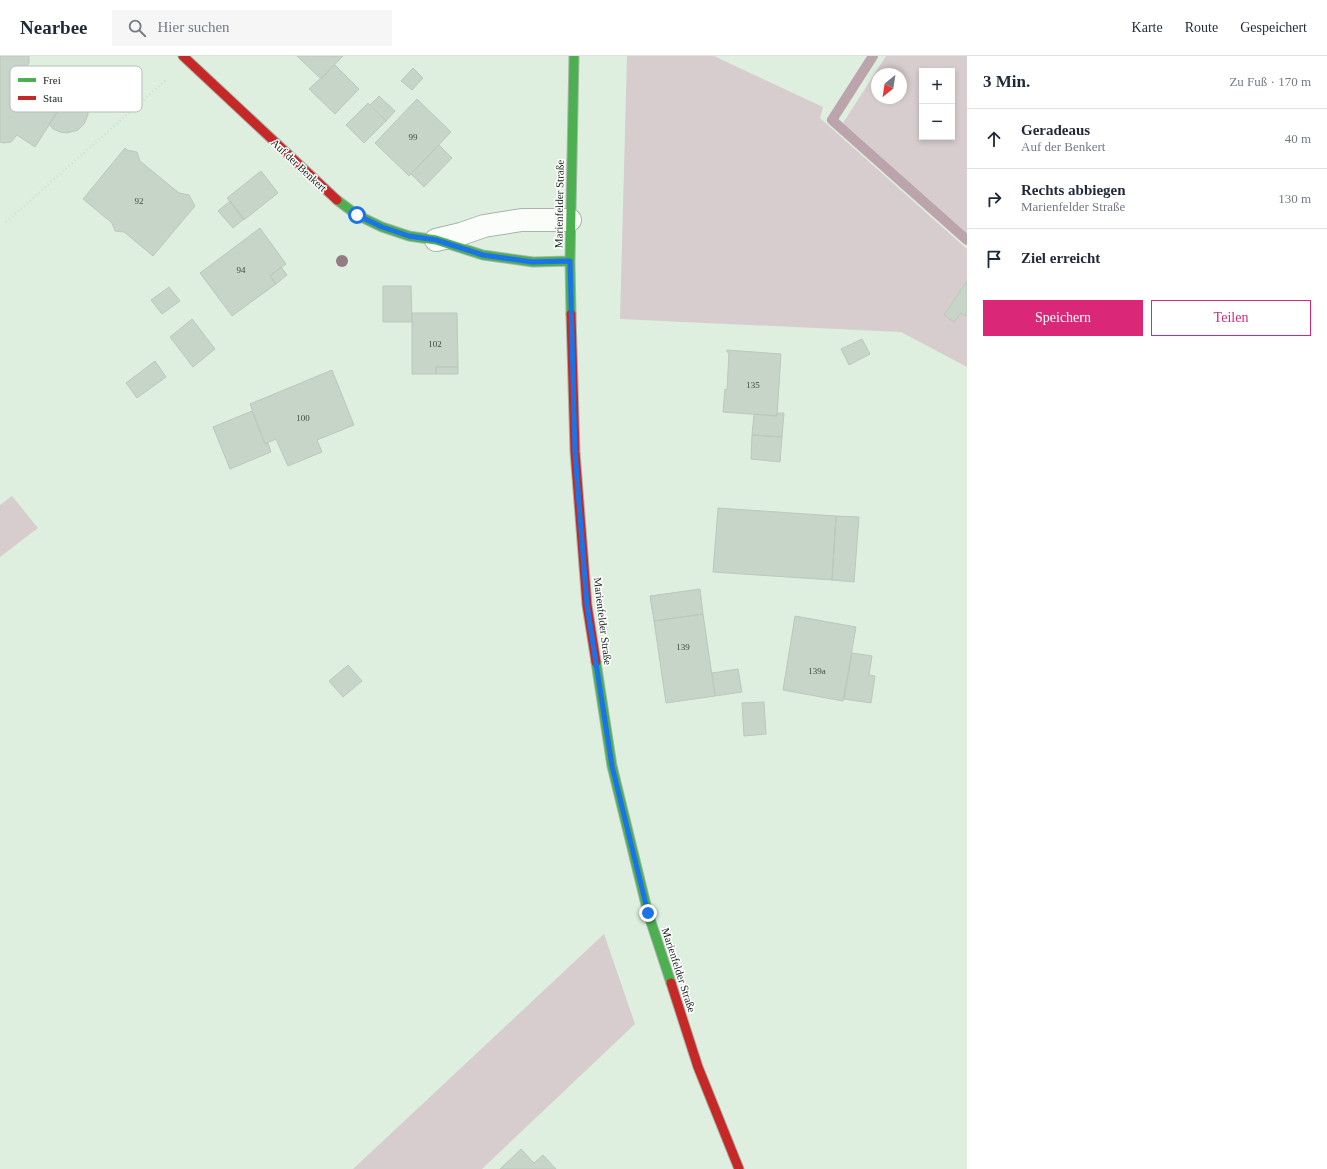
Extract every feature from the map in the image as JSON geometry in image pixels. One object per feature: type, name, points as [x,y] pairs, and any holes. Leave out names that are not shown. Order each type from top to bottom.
[{"type":"main road","name":"Auf der Benkert","points":[[183,56],[334,198],[357,215],[382,227],[409,236],[436,240],[483,255],[532,262],[570,261]]},
{"type":"main road","name":"Marienfelder Straße","points":[[574,56],[570,261],[575,452],[586,591],[612,766],[648,913],[698,1067],[739,1169]]},
{"type":"street","name":"Auf der Benkert","points":[[436,240],[461,234],[484,226],[522,220],[570,220]]},
{"type":"path","points":[[142,101],[164,82]]},
{"type":"path","points":[[6,222],[130,112]]},
{"type":"shaded area","points":[[627,56],[714,56],[823,107],[820,118],[967,249],[967,367],[901,332],[620,319]]},
{"type":"shaded area","points":[[886,56],[967,56],[967,233],[843,123],[871,79],[871,104],[907,104],[907,68],[878,68]]},
{"type":"shaded area","points":[[12,496],[38,528],[0,557],[0,505]]},
{"type":"shaded area","points":[[604,934],[635,1024],[482,1169],[353,1169]]},
{"type":"building","points":[[0,56],[29,56],[29,63],[27,66],[10,66],[10,112],[58,112],[35,147],[17,135],[11,142],[0,142]]},
{"type":"building","points":[[297,56],[343,56],[321,79]]},
{"type":"building","points":[[335,65],[359,89],[335,114],[309,89]]},
{"type":"building","points":[[413,68],[423,78],[412,90],[401,81]]},
{"type":"building","points":[[379,96],[395,111],[386,121],[370,105]]},
{"type":"building","points":[[417,99],[451,132],[409,176],[375,143]]},
{"type":"building","points":[[368,103],[386,121],[364,143],[346,125]]},
{"type":"building","points":[[57,112],[88,112],[84,124],[78,130],[67,133],[60,132],[53,129],[49,124]]},
{"type":"building","points":[[439,145],[452,158],[424,187],[411,174]]},
{"type":"building","points":[[125,148],[127,150],[137,152],[140,161],[179,193],[189,195],[195,206],[153,256],[124,232],[115,231],[112,223],[83,199]]},
{"type":"building","points":[[261,171],[278,193],[244,220],[227,198]]},
{"type":"building","points":[[230,201],[244,219],[233,228],[218,211]]},
{"type":"building","points":[[260,228],[286,264],[270,276],[276,284],[232,316],[200,273]]},
{"type":"building","points":[[281,267],[287,275],[276,284],[270,276]]},
{"type":"building","points":[[967,281],[967,313],[965,316],[961,313],[954,322],[944,315]]},
{"type":"building","points":[[383,286],[411,286],[412,322],[383,322]]},
{"type":"building","points":[[169,287],[180,301],[162,314],[151,300]]},
{"type":"building","points":[[412,313],[457,313],[458,367],[436,367],[436,374],[412,374]]},
{"type":"building","points":[[192,319],[215,349],[193,367],[170,337]]},
{"type":"building","points":[[862,339],[870,354],[849,365],[841,349]]},
{"type":"building","points":[[727,350],[781,354],[777,416],[723,412],[725,389],[727,390],[729,352],[727,352]]},
{"type":"building","points":[[155,361],[166,377],[137,398],[126,383]]},
{"type":"building","points":[[436,367],[458,367],[458,374],[436,374]]},
{"type":"building","points":[[332,370],[354,425],[317,440],[322,452],[288,466],[276,439],[265,444],[250,404]]},
{"type":"building","points":[[252,411],[265,444],[268,443],[271,452],[230,469],[213,427]]},
{"type":"building","points":[[777,413],[784,413],[782,437],[752,435],[754,414],[777,416]]},
{"type":"building","points":[[752,435],[782,437],[780,462],[751,459]]},
{"type":"building","points":[[718,508],[836,516],[832,580],[713,572]]},
{"type":"building","points":[[836,516],[859,517],[854,582],[832,580]]},
{"type":"building","points":[[700,589],[703,614],[654,621],[650,596]]},
{"type":"building","points":[[703,614],[715,696],[666,703],[654,621]]},
{"type":"building","points":[[795,616],[856,627],[843,701],[783,690]]},
{"type":"building","points":[[852,653],[872,656],[869,675],[875,676],[871,703],[844,699]]},
{"type":"building","points":[[348,665],[362,681],[343,697],[329,681]]},
{"type":"building","points":[[738,669],[742,692],[715,696],[712,673]]},
{"type":"building","points":[[764,702],[766,734],[744,736],[742,703]]},
{"type":"building","points":[[521,1149],[534,1163],[543,1155],[556,1169],[500,1169]]},
{"type":"waterway","points":[[873,56],[832,120],[967,240]]},
{"type":"traffic: fast","points":[[571,314],[570,261],[574,56]]},
{"type":"traffic: fast","points":[[337,200],[357,215],[382,227],[409,236],[436,240],[483,255],[533,262],[570,261]]},
{"type":"traffic: fast","points":[[596,662],[612,766],[648,913],[671,983]]},
{"type":"traffic: jam","points":[[183,56],[337,200]]},
{"type":"traffic: jam","points":[[571,314],[575,452],[587,605],[596,662]]},
{"type":"traffic: jam","points":[[671,983],[698,1067],[739,1169]]},
{"type":"route","points":[[357,215],[382,227],[409,236],[436,240],[483,255],[532,262],[570,261],[575,452],[587,605],[612,766],[648,913]]}]
